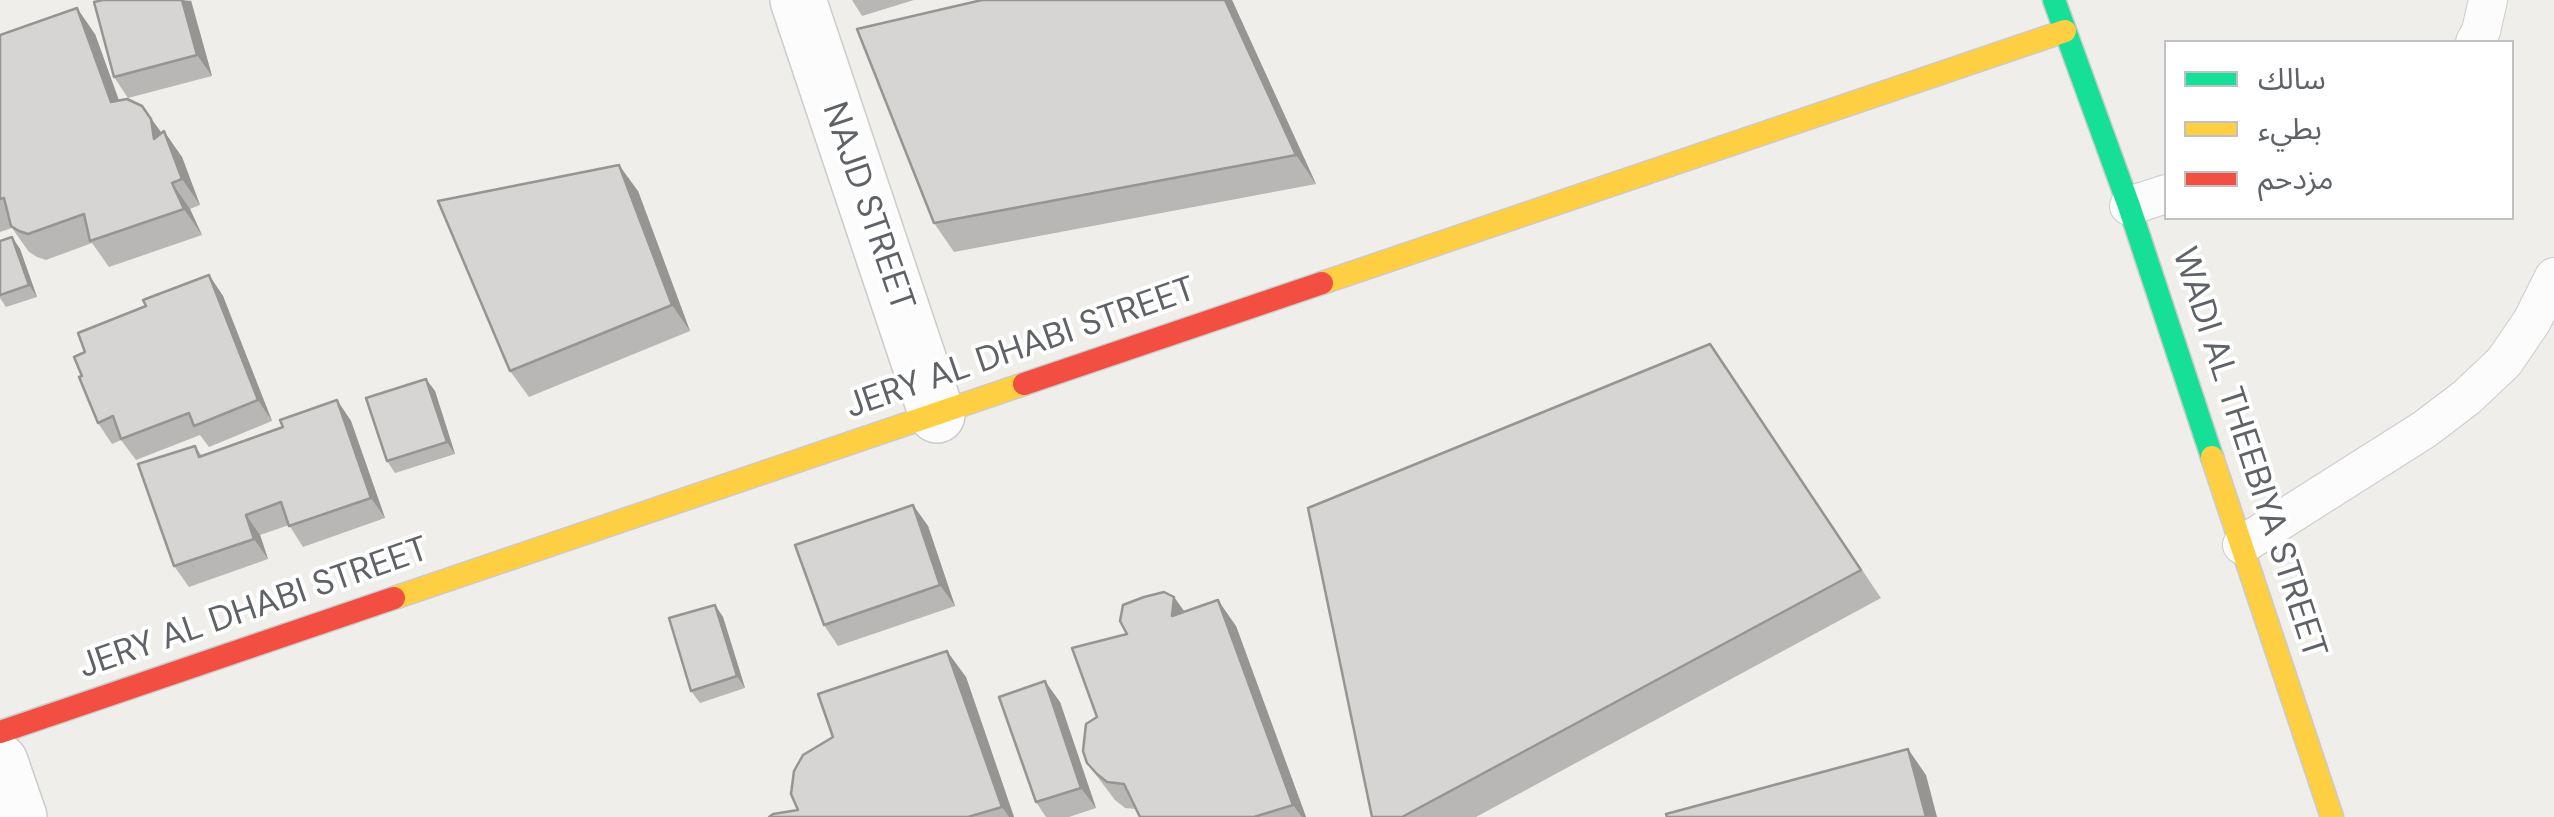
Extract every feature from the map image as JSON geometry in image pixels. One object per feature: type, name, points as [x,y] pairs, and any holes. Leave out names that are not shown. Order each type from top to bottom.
[{"type":"street","name":"NAJD STREET","points":[[798,0],[937,414]]},
{"type":"street","name":"WADI AL THEEBIYA STREET","points":[[2054,0],[2129,206],[2332,817]]},
{"type":"street","name":"JERY AL DHABI STREET","points":[[0,732],[2065,31]]},
{"type":"street","points":[[0,762],[18,817]]},
{"type":"lane","points":[[2476,40],[2488,0]]},
{"type":"lane","points":[[2129,206],[2164,195]]},
{"type":"lane","points":[[2242,545],[2426,428],[2467,397],[2504,362],[2554,277]]},
{"type":"building","points":[[182,0],[197,55],[114,77],[94,2]]},
{"type":"building","points":[[982,0],[1225,0],[1296,155],[934,223],[857,29]]},
{"type":"building","points":[[77,8],[111,102],[127,99],[142,106],[151,119],[154,139],[164,131],[182,179],[172,183],[184,209],[90,241],[84,214],[28,234],[11,226],[4,198],[0,199],[0,35]]},
{"type":"building","points":[[619,165],[672,305],[510,371],[438,201]]},
{"type":"building","points":[[12,237],[29,285],[0,295],[0,241]]},
{"type":"building","points":[[209,275],[258,400],[194,426],[189,413],[121,439],[113,416],[98,423],[79,377],[82,376],[74,357],[85,352],[78,333],[146,306],[143,300]]},
{"type":"building","points":[[1710,344],[1861,570],[1402,817],[1372,817],[1308,508]]},
{"type":"building","points":[[426,379],[447,442],[387,461],[366,398]]},
{"type":"building","points":[[337,400],[371,498],[289,526],[281,502],[246,515],[254,539],[174,566],[138,464],[195,446],[199,457],[283,427],[280,420]]},
{"type":"building","points":[[913,505],[940,585],[824,625],[795,545]]},
{"type":"building","points":[[1164,592],[1174,597],[1172,616],[1218,600],[1293,805],[1254,817],[1140,817],[1124,784],[1107,782],[1087,763],[1083,751],[1086,724],[1097,717],[1072,648],[1127,634],[1120,621],[1123,605]]},
{"type":"building","points":[[715,605],[737,676],[691,691],[669,618]]},
{"type":"building","points":[[947,651],[1002,807],[968,817],[769,817],[798,810],[791,794],[794,771],[803,755],[833,737],[818,694]]},
{"type":"building","points":[[1045,681],[1081,788],[1036,802],[999,697]]},
{"type":"building","points":[[1908,749],[1926,817],[1666,814]]},
{"type":"traffic: fast","points":[[2054,0],[2129,206],[2212,457]]},
{"type":"traffic: slow","points":[[1322,283],[2065,31]]},
{"type":"traffic: slow","points":[[394,598],[1024,384]]},
{"type":"traffic: slow","points":[[2212,457],[2332,817]]},
{"type":"traffic: jam","points":[[1024,384],[1322,283]]},
{"type":"traffic: jam","points":[[0,732],[394,598]]}]
